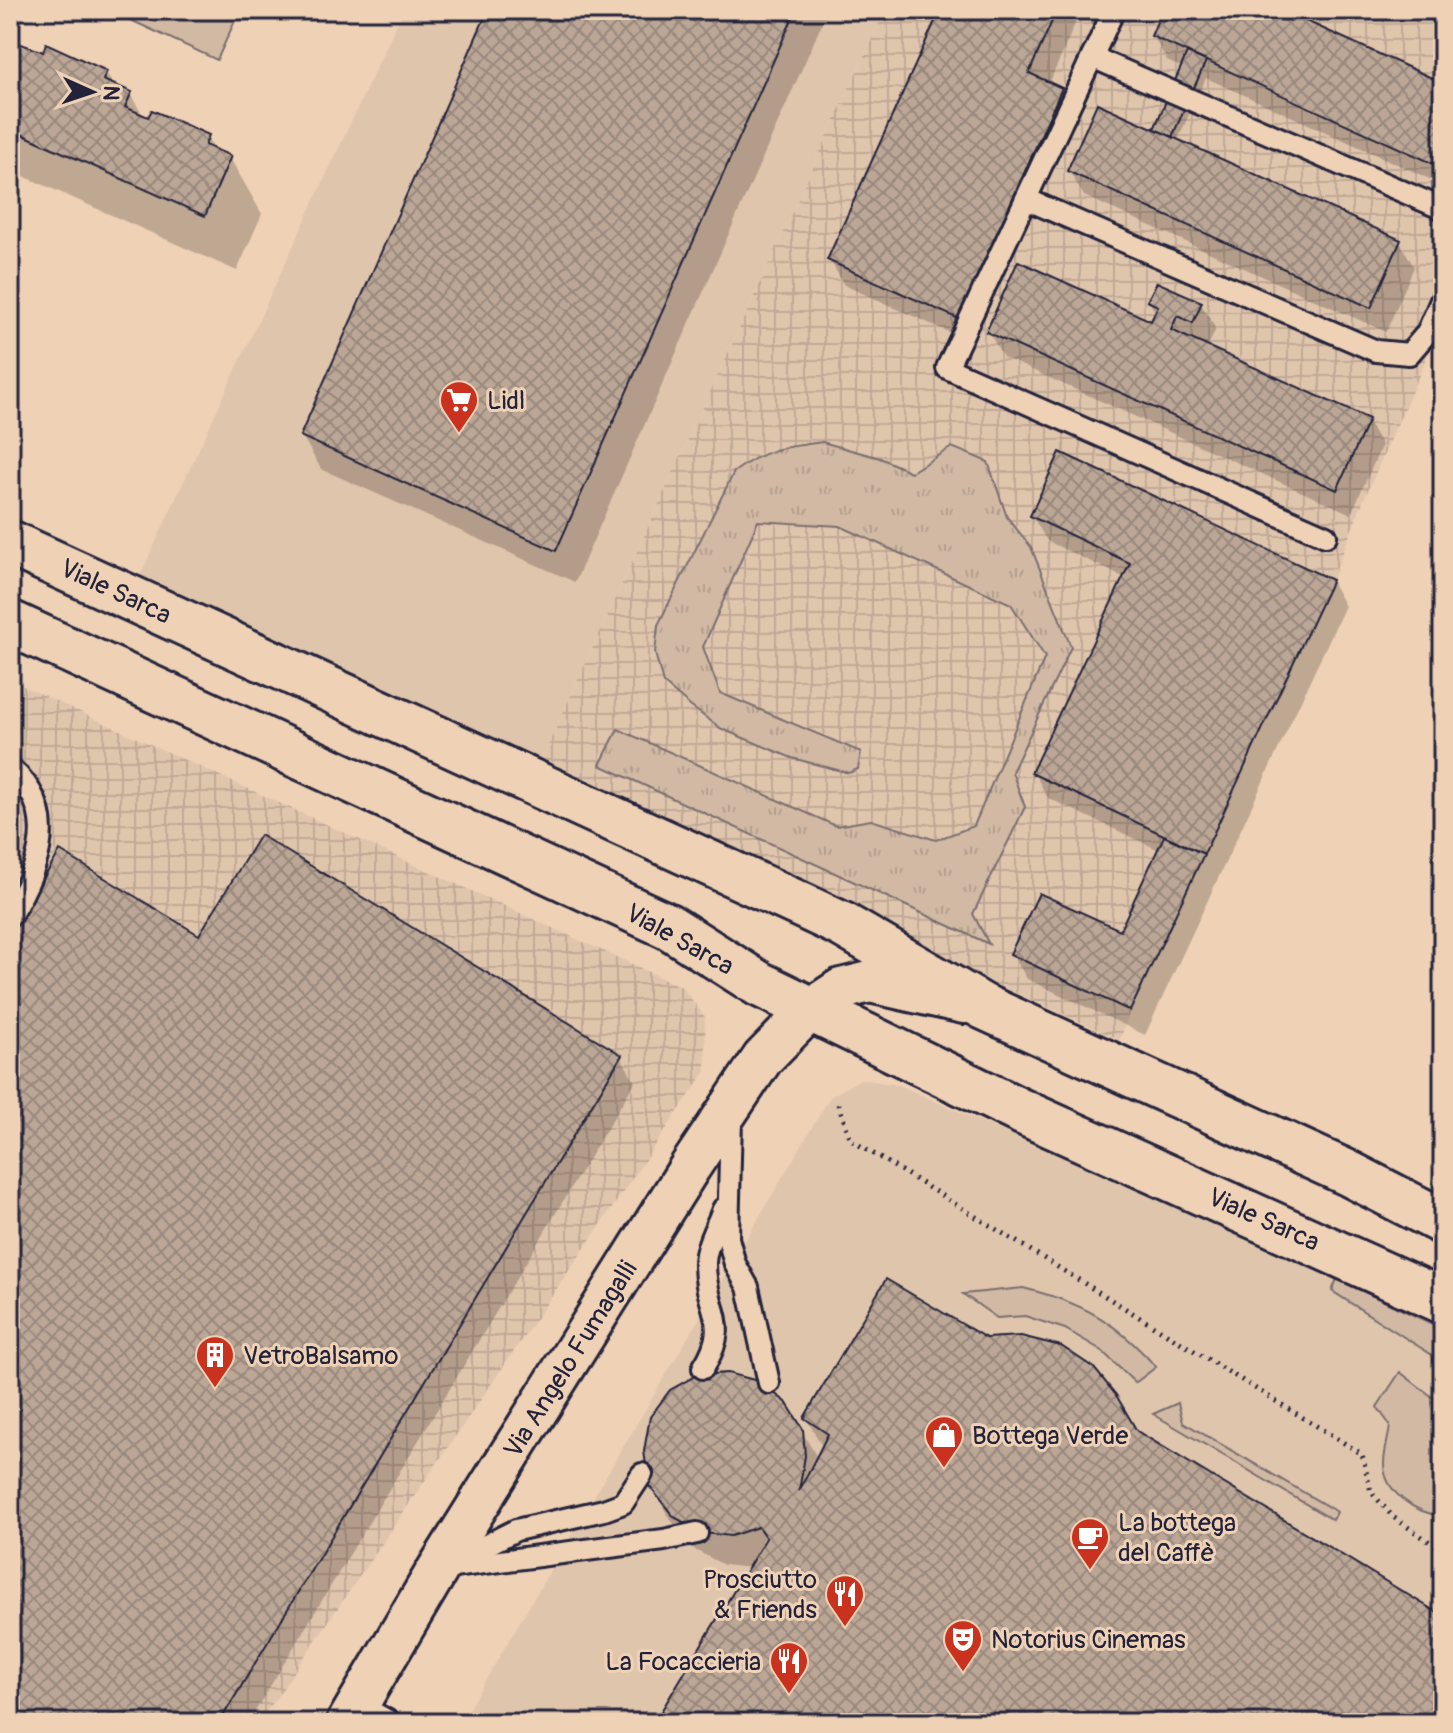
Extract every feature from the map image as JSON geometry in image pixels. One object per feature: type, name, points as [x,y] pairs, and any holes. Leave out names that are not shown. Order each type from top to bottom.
[{"type":"street","name":"Viale Sarca","points":[[10,543],[843,925],[984,1007],[1348,1173],[1443,1222]]},
{"type":"street","name":"Viale Sarca","points":[[10,623],[668,926],[759,984],[1018,1110],[1443,1301]]},
{"type":"street","name":"Via Angelo Fumagalli","points":[[366,1717],[438,1569],[732,1102],[763,1058],[811,1009],[841,989],[870,982],[984,1007]]},
{"type":"lane","points":[[1114,10],[947,368],[1326,536]]},
{"type":"lane","points":[[1092,57],[1443,209]]},
{"type":"lane","points":[[1026,199],[1376,351],[1409,354],[1427,333],[1443,296]]},
{"type":"lane","points":[[10,768],[35,796],[41,835],[32,874],[10,916]]},
{"type":"lane","points":[[732,1102],[728,1238],[735,1264],[748,1287],[769,1383]]},
{"type":"lane","points":[[703,1368],[716,1348],[719,1329],[707,1290],[705,1261],[729,1194]]},
{"type":"lane","points":[[438,1569],[516,1530],[623,1503],[642,1474]]},
{"type":"lane","points":[[438,1569],[697,1533]]},
{"type":"path","points":[[838,1104],[851,1140],[1362,1454],[1371,1492],[1393,1517],[1443,1551]]},
{"type":"shaded area","points":[[403,10],[885,10],[534,776],[131,595]]},
{"type":"shaded area","points":[[885,10],[1427,10],[1443,17],[1443,321],[1332,580],[1130,1011],[1120,1040],[534,776]]},
{"type":"shaded area","name":"VetroBalsamo","points":[[10,680],[682,987],[705,1017],[706,1071],[259,1723],[10,1723]]},
{"type":"shaded area","points":[[860,1079],[899,1085],[1443,1327],[1443,1723],[460,1723],[830,1097]]},
{"type":"green space","points":[[109,10],[240,10],[217,60]]},
{"type":"green space","points":[[822,442],[880,458],[911,472],[952,447],[988,462],[1007,517],[1031,547],[1071,647],[1012,772],[1025,807],[973,914],[989,944],[600,765],[618,729],[836,826],[871,820],[936,840],[974,826],[1045,657],[1011,604],[840,526],[758,521],[703,647],[720,693],[861,752],[858,769],[849,773],[792,758],[722,729],[663,683],[655,653],[658,625],[734,472],[776,450]]},
{"type":"green space","points":[[1337,1279],[1443,1329],[1443,1362],[1332,1291]]},
{"type":"green space","points":[[1023,1288],[1064,1300],[1097,1316],[1126,1337],[1156,1367],[1135,1383],[1101,1350],[1065,1329],[1025,1316],[997,1318],[963,1294]]},
{"type":"green space","points":[[1400,1372],[1443,1405],[1443,1516],[1423,1511],[1404,1500],[1385,1474],[1384,1459],[1390,1425],[1377,1407]]},
{"type":"green space","points":[[1178,1403],[1183,1422],[1337,1512],[1333,1520],[1153,1414]]},
{"type":"building","points":[[488,10],[796,10],[556,551],[300,436]]},
{"type":"building","points":[[940,10],[1057,10],[1029,73],[1062,88],[959,319],[827,260]]},
{"type":"building","points":[[1162,10],[1282,10],[1443,83],[1443,168],[1151,36]]},
{"type":"building","points":[[13,41],[43,52],[46,43],[107,71],[103,80],[132,92],[125,107],[148,117],[152,110],[209,135],[205,145],[231,156],[205,216],[10,129],[10,47]]},
{"type":"building","points":[[1187,53],[1206,61],[1172,137],[1154,129]]},
{"type":"building","points":[[1097,103],[1401,240],[1371,308],[1067,171]]},
{"type":"building","points":[[1018,261],[1151,321],[1158,306],[1147,301],[1157,282],[1202,302],[1193,323],[1177,316],[1171,330],[1369,419],[1337,490],[986,332]]},
{"type":"building","points":[[1060,452],[1332,580],[1204,854],[1031,773],[1130,563],[1030,516]]},
{"type":"building","name":"VetroBalsamo","points":[[260,835],[622,1055],[219,1723],[10,1723],[10,934],[60,851],[199,935]]},
{"type":"building","points":[[1164,836],[1204,854],[1130,1011],[1010,954],[1039,893],[1120,930]]},
{"type":"building","points":[[886,1279],[986,1338],[1021,1336],[1061,1346],[1094,1368],[1116,1395],[1137,1431],[1443,1616],[1443,1723],[654,1723],[766,1538],[758,1527],[731,1536],[704,1533],[674,1517],[649,1486],[644,1451],[650,1417],[670,1390],[697,1375],[728,1373],[758,1381],[786,1402],[803,1429],[805,1456],[799,1491],[828,1434],[804,1418]]},
{"type":"place","name":"Lidl","points":[[459,434]]},
{"type":"place","name":"VetroBalsamo","points":[[215,1389]]},
{"type":"place","name":"Bottega Verde","points":[[944,1469]]},
{"type":"place","name":"La bottega del Caffè","points":[[1090,1571]]},
{"type":"place","name":"Prosciutto & Friends","points":[[845,1628]]},
{"type":"place","name":"Notorius Cinemas","points":[[963,1673]]},
{"type":"place","name":"La Focaccieria","points":[[789,1695]]}]
